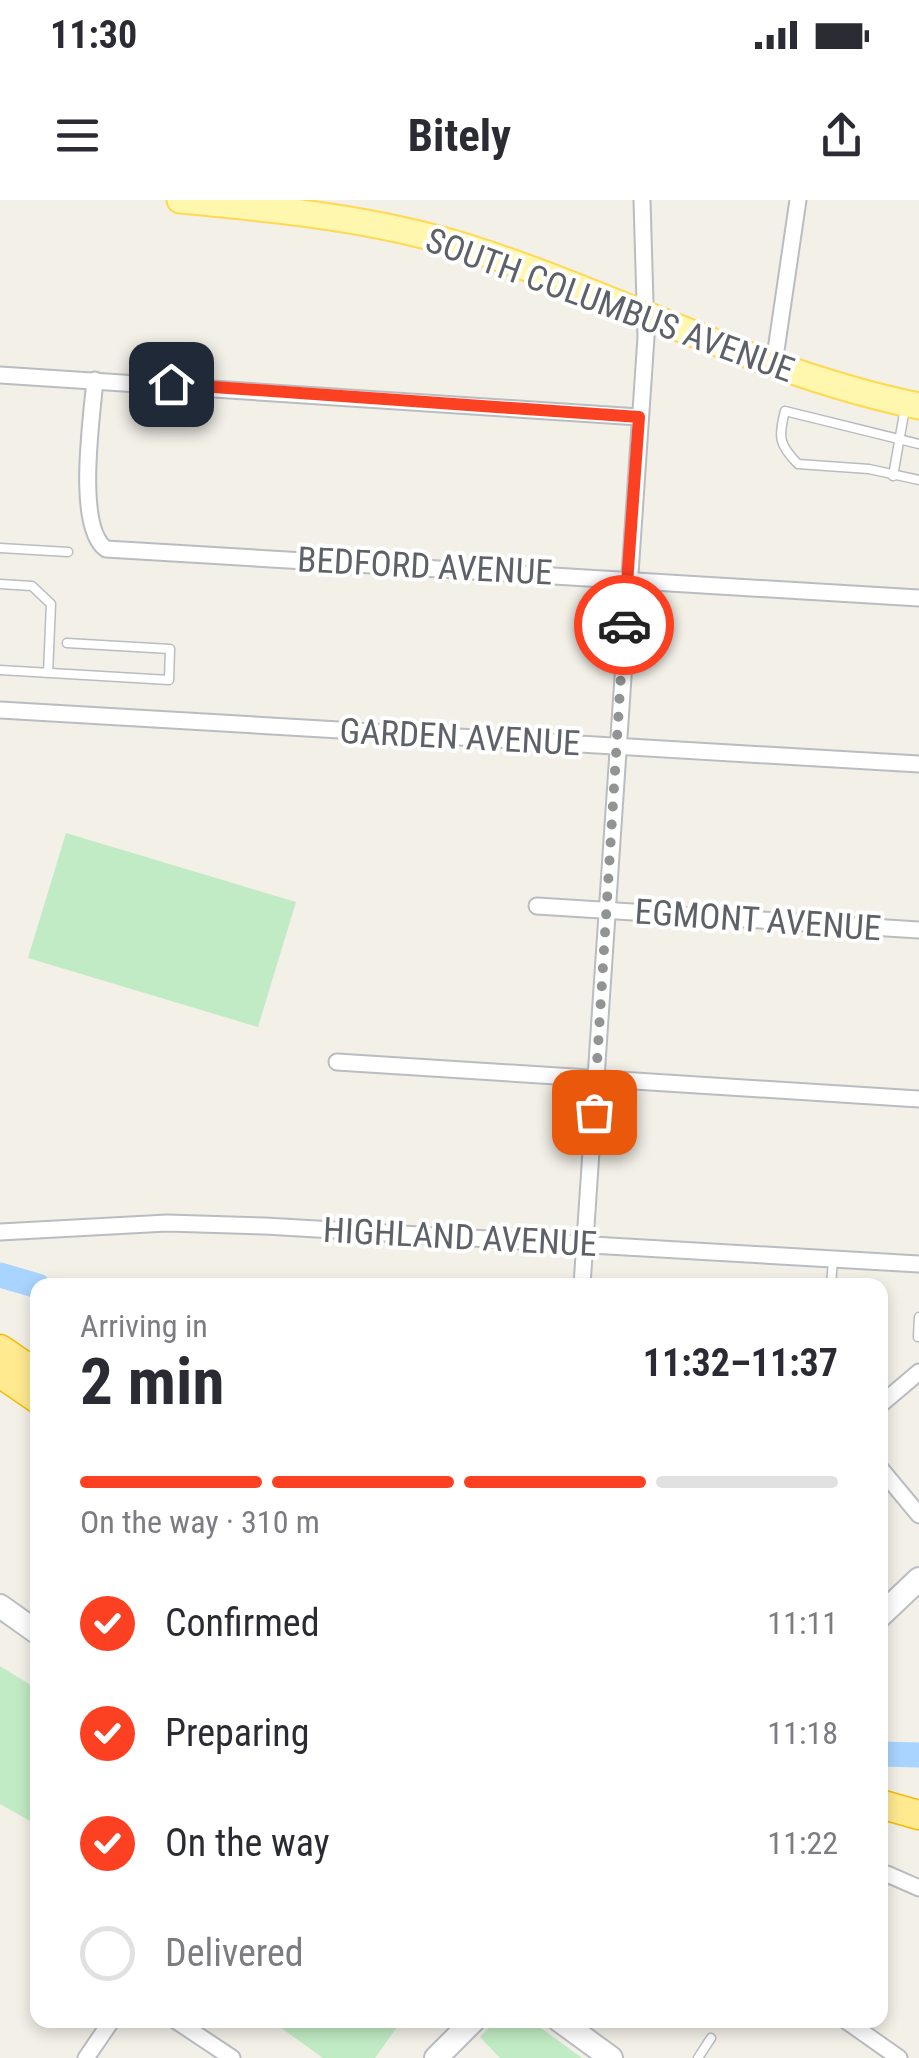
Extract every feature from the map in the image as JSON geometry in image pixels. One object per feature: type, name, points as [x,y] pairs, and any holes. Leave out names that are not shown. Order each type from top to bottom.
[{"type":"highway","points":[[888,1806],[919,1816]]},
{"type":"highway","points":[[888,1826],[919,1835]]},
{"type":"main road","name":"SOUTH COLUMBUS AVENUE","points":[[180,200],[283,210],[431,238],[545,274],[774,364],[912,404]]},
{"type":"street","points":[[582,1278],[646,314],[642,200]]},
{"type":"street","points":[[774,364],[798,200]]},
{"type":"street","points":[[0,376],[639,417]]},
{"type":"street","name":"BEDFORD AVENUE","points":[[95,380],[88,508],[98,543],[106,548],[627,577],[919,598]]},
{"type":"street","name":"GARDEN AVENUE","points":[[0,710],[919,764]]},
{"type":"street","name":"EGMONT AVENUE","points":[[536,906],[919,930]]},
{"type":"street","points":[[337,1062],[919,1098]]},
{"type":"street","name":"HIGHLAND AVENUE","points":[[0,1232],[166,1223],[919,1264]]},
{"type":"street","points":[[888,1398],[919,1372]]},
{"type":"street","points":[[888,1478],[919,1516]]},
{"type":"street","points":[[888,1608],[919,1579]]},
{"type":"street","points":[[0,1606],[30,1627]]},
{"type":"street","points":[[888,1879],[919,1888]]},
{"type":"street","points":[[86,2058],[107,2028]]},
{"type":"street","points":[[187,2028],[232,2058]]},
{"type":"street","points":[[436,2058],[466,2028]]},
{"type":"street","points":[[570,2028],[611,2058]]},
{"type":"street","points":[[856,2028],[899,2058]]},
{"type":"lane","points":[[893,476],[912,404]]},
{"type":"lane","points":[[919,444],[785,411],[779,432],[781,446],[798,464],[869,468],[919,480]]},
{"type":"lane","points":[[0,548],[68,552]]},
{"type":"lane","points":[[0,584],[32,586],[51,604],[48,673]]},
{"type":"lane","points":[[0,670],[169,680],[170,650],[68,643]]},
{"type":"lane","points":[[831,1278],[832,1259]]},
{"type":"lane","points":[[918,1337],[919,1317]]},
{"type":"lane","points":[[698,2058],[711,2038]]},
{"type":"green space","points":[[66,833],[296,902],[258,1027],[28,958]]},
{"type":"green space","points":[[0,1666],[30,1685],[30,1821],[0,1804]]},
{"type":"green space","points":[[281,2028],[396,2028],[375,2058],[323,2058]]},
{"type":"green space","points":[[488,2028],[541,2028],[582,2058],[500,2058],[480,2037]]},
{"type":"waterway","points":[[0,1275],[30,1284]]},
{"type":"waterway","points":[[888,1754],[919,1755]]},
{"type":"way so far","points":[[594,1112],[624,625]]},
{"type":"route","points":[[171,384],[639,417],[624,625]]}]
